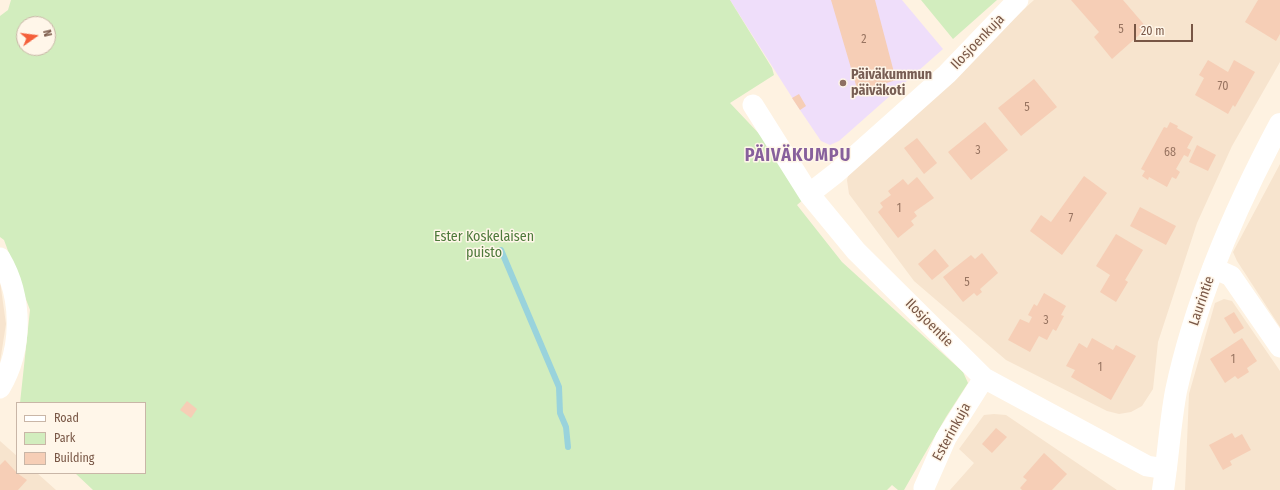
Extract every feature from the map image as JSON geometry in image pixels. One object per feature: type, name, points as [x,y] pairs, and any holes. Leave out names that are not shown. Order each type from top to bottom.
[{"type":"street","name":"Ilosjoenkuja","points":[[809,194],[836,173],[946,74],[1018,0]]},
{"type":"street","name":"Ilosjoentie","points":[[753,105],[809,194],[856,251],[984,378],[1147,466],[1166,469]]},
{"type":"street","name":"Laurintie","points":[[1163,490],[1176,392],[1194,320],[1220,250],[1280,124]]},
{"type":"street","points":[[0,258],[10,279],[18,320],[17,341],[12,361],[0,388]]},
{"type":"street","points":[[1213,268],[1231,276],[1280,347]]},
{"type":"street","name":"Esterinkuja","points":[[924,488],[946,438],[984,378]]},
{"type":"shaded area","name":"Päiväkummun päiväkoti","points":[[730,0],[902,0],[943,49],[839,141],[830,145],[821,141]]},
{"type":"shaded area","points":[[1034,0],[1280,0],[1280,62],[1232,146],[1197,223],[1158,342],[1153,389],[1142,406],[1131,412],[1119,414],[1107,411],[1006,360],[914,281],[849,194],[847,180],[850,168]]},
{"type":"shaded area","points":[[1280,164],[1280,327],[1237,261],[1233,252]]},
{"type":"shaded area","points":[[0,281],[6,324],[0,362]]},
{"type":"shaded area","points":[[1224,299],[1232,301],[1280,371],[1280,490],[1185,490],[1189,394],[1215,303]]},
{"type":"shaded area","points":[[984,415],[1006,415],[1117,490],[950,490],[974,463],[959,449]]},
{"type":"shaded area","points":[[0,441],[16,455],[16,474],[38,474],[56,490],[0,490]]},
{"type":"green space","name":"Ester Koskelaisen puisto","points":[[11,0],[730,0],[772,68],[774,75],[730,103],[783,159],[805,198],[797,205],[842,262],[963,372],[968,383],[946,417],[904,490],[898,490],[892,485],[887,490],[93,490],[76,474],[146,474],[146,402],[20,402],[30,310],[4,240],[0,237],[0,16],[8,10]]},
{"type":"green space","points":[[921,0],[997,0],[953,39]]},
{"type":"building","points":[[831,0],[875,0],[896,80],[858,92]]},
{"type":"building","points":[[1071,0],[1123,0],[1147,28],[1112,59],[1094,37],[1099,32]]},
{"type":"building","points":[[1258,0],[1280,0],[1280,34],[1276,41],[1245,22]]},
{"type":"building","points":[[1208,60],[1228,72],[1234,60],[1255,72],[1235,107],[1233,105],[1228,114],[1195,95],[1204,78],[1199,75]]},
{"type":"building","points":[[1034,79],[1057,107],[1021,136],[998,108]]},
{"type":"building","points":[[799,94],[806,106],[800,110],[792,98]]},
{"type":"building","points":[[985,122],[1008,150],[971,180],[948,152]]},
{"type":"building","points":[[1170,122],[1178,126],[1177,128],[1193,137],[1187,148],[1191,150],[1188,157],[1184,155],[1176,169],[1180,172],[1176,179],[1172,177],[1167,187],[1149,177],[1148,180],[1142,176],[1145,171],[1141,169],[1164,127],[1167,128]]},
{"type":"building","points":[[917,138],[937,163],[924,174],[904,148]]},
{"type":"building","points":[[1197,145],[1216,155],[1208,171],[1189,162]]},
{"type":"building","points":[[1084,176],[1107,193],[1062,255],[1030,231],[1041,215],[1051,222]]},
{"type":"building","points":[[917,177],[934,198],[914,212],[917,216],[911,221],[914,225],[898,238],[878,212],[883,207],[880,203],[891,195],[888,191],[903,179],[908,185]]},
{"type":"building","points":[[1140,207],[1176,226],[1166,245],[1130,226]]},
{"type":"building","points":[[1116,234],[1143,250],[1125,280],[1128,282],[1116,302],[1100,292],[1110,275],[1096,266]]},
{"type":"building","points":[[935,249],[949,266],[932,280],[918,264]]},
{"type":"building","points":[[982,253],[998,273],[980,289],[982,292],[977,296],[974,293],[963,302],[943,277],[971,255],[975,259]]},
{"type":"building","points":[[1044,293],[1066,306],[1061,315],[1064,316],[1056,331],[1053,329],[1047,340],[1039,336],[1030,352],[1008,340],[1020,319],[1029,323],[1032,317],[1028,315],[1034,304],[1037,306]]},
{"type":"building","points":[[1234,312],[1244,328],[1234,334],[1224,318]]},
{"type":"building","points":[[1092,338],[1113,350],[1116,345],[1136,356],[1111,400],[1071,377],[1075,370],[1066,366],[1079,343],[1087,348]]},
{"type":"building","points":[[1242,338],[1257,361],[1247,368],[1249,372],[1238,379],[1235,376],[1225,383],[1210,359]]},
{"type":"building","points":[[187,401],[197,409],[191,418],[180,410]]},
{"type":"building","points":[[996,428],[1007,437],[992,453],[982,444]]},
{"type":"building","points":[[1232,433],[1235,438],[1242,434],[1251,450],[1230,461],[1232,465],[1223,470],[1209,445]]},
{"type":"building","points":[[1044,453],[1067,474],[1052,490],[1022,490],[1020,488],[1027,480],[1023,477]]},
{"type":"building","points":[[5,460],[16,472],[16,474],[27,480],[18,490],[0,490],[0,465]]},
{"type":"waterway","points":[[501,250],[559,387],[560,413],[566,427],[568,447]]},
{"type":"place","name":"Päiväkummun päiväkoti","points":[[843,83]]},
{"type":"district","name":"PÄIVÄKUMPU","points":[[798,156]]}]
